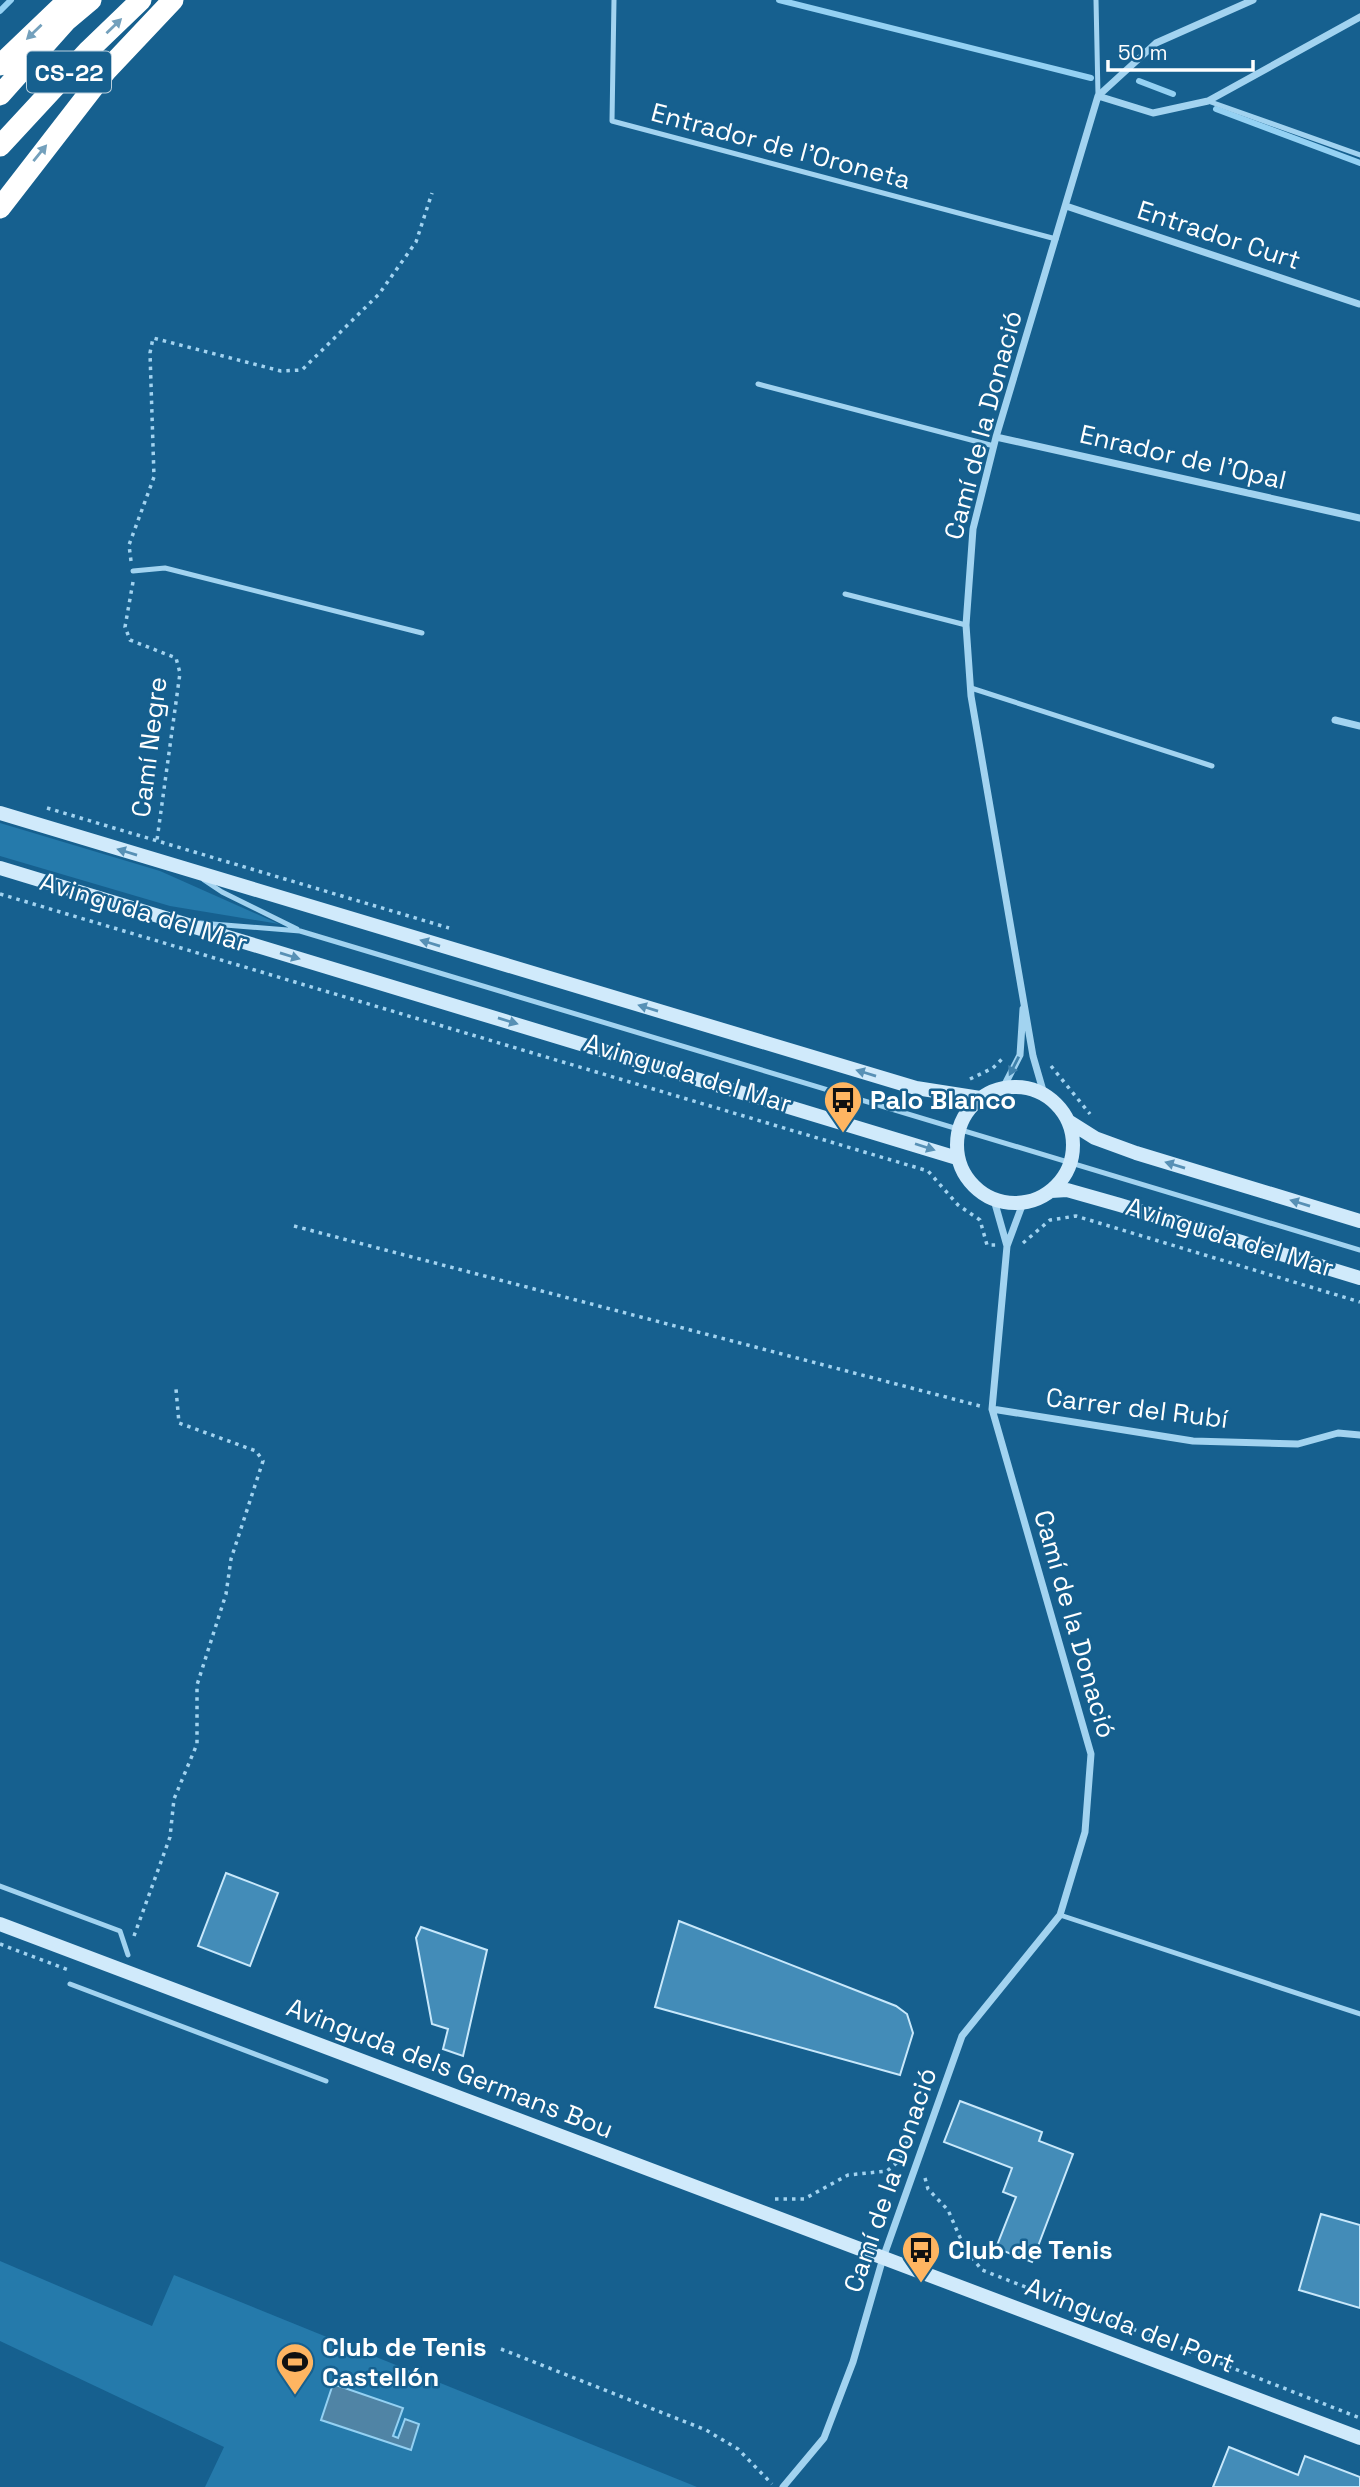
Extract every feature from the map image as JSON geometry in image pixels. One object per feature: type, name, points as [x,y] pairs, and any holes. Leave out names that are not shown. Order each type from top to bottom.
[{"type":"highway","points":[[0,65],[68,0]]},
{"type":"highway","name":"CS-22","points":[[0,95],[66,21],[90,0]]},
{"type":"highway","name":"CS-22","points":[[0,146],[89,50],[141,0]]},
{"type":"highway","points":[[0,208],[106,71],[173,0]]},
{"type":"main road","name":"Avinguda del Mar","points":[[0,813],[915,1088],[980,1098]]},
{"type":"main road","name":"Avinguda del Mar","points":[[0,868],[957,1158]]},
{"type":"main road","points":[[1044,1094],[1024,1087],[1003,1088],[980,1098],[959,1129],[957,1158],[970,1184],[994,1200],[1023,1203],[1051,1191],[1071,1163],[1068,1121]]},
{"type":"main road","name":"Avinguda del Mar","points":[[1044,1094],[1068,1121],[1096,1138],[1136,1153],[1360,1221]]},
{"type":"main road","name":"Avinguda del Mar","points":[[1051,1191],[1068,1191],[1120,1205],[1360,1278]]},
{"type":"main road","name":"Avinguda dels Germans Bou","points":[[0,1924],[883,2258]]},
{"type":"main road","name":"Avinguda del Port","points":[[883,2258],[1360,2438]]},
{"type":"street","points":[[1098,96],[1156,43],[1253,0]]},
{"type":"street","points":[[1098,96],[1153,113],[1208,101],[1360,17]]},
{"type":"street","name":"Camí de la Donació","points":[[1044,1094],[1032,1056],[1024,994],[971,688],[965,625],[973,529],[996,437],[1098,96]]},
{"type":"street","name":"Entrador Curt","points":[[1066,206],[1359,304]]},
{"type":"street","name":"Enrador de l'Opal","points":[[996,437],[1360,518]]},
{"type":"street","points":[[1335,720],[1360,726]]},
{"type":"street","name":"Camí de la Donació","points":[[1003,1088],[1020,1055],[1024,994]]},
{"type":"street","name":"Camí de la Donació","points":[[994,1200],[1007,1246]]},
{"type":"street","name":"Camí de la Donació","points":[[783,2487],[824,2438],[853,2362],[883,2258],[962,2036],[1060,1915],[1085,1832],[1091,1754],[992,1409],[1007,1246],[1023,1203]]},
{"type":"street","name":"Carrer del Rubí","points":[[992,1409],[1193,1441],[1298,1444],[1338,1433],[1360,1435]]},
{"type":"lane","name":"Entrador de l'Oroneta","points":[[614,0],[612,121],[1056,240]]},
{"type":"lane","points":[[1096,0],[1098,96]]},
{"type":"lane","points":[[1208,101],[1360,155]]},
{"type":"lane","points":[[758,384],[994,446]]},
{"type":"lane","points":[[133,571],[165,568],[422,633]]},
{"type":"lane","points":[[845,594],[965,625]]},
{"type":"lane","points":[[971,688],[1212,766]]},
{"type":"lane","name":"Avinguda del Mar","points":[[192,872],[222,892],[300,931],[1360,1250]]},
{"type":"lane","name":"Avinguda del Mar","points":[[178,922],[300,931]]},
{"type":"lane","points":[[0,1886],[120,1931],[128,1955]]},
{"type":"lane","points":[[1060,1915],[1360,2014]]},
{"type":"lane","points":[[70,1984],[326,2081]]},
{"type":"path","name":"Camí Negre","points":[[153,860],[180,673],[176,658],[130,640],[125,627],[133,571],[129,545],[154,477],[150,353],[153,338],[281,370],[302,370],[379,294],[416,242],[432,193]]},
{"type":"path","points":[[39,806],[461,932]]},
{"type":"path","name":"Avinguda del Mar","points":[[0,894],[928,1171],[958,1205],[980,1220],[987,1245],[1019,1246],[1050,1220],[1076,1216],[1360,1302]]},
{"type":"path","points":[[967,1080],[993,1068],[1007,1054],[1020,1055]]},
{"type":"path","points":[[1032,1056],[1047,1057],[1054,1073],[1092,1116]]},
{"type":"path","points":[[294,1226],[992,1409]]},
{"type":"path","points":[[128,1955],[170,1837],[174,1799],[197,1744],[197,1685],[226,1594],[231,1559],[263,1461],[256,1451],[179,1423],[176,1390]]},
{"type":"path","points":[[775,2199],[804,2199],[848,2175],[887,2171],[899,2161],[906,2143],[922,2149]]},
{"type":"path","points":[[924,2175],[928,2189],[948,2210],[965,2249],[982,2270],[1039,2295],[1360,2417]]},
{"type":"path","points":[[501,2349],[706,2430],[738,2449],[777,2487]]},
{"type":"shaded area","points":[[0,823],[160,871],[279,924],[170,906],[0,856]]},
{"type":"shaded area","name":"Club de Tenis Castellón","points":[[0,2261],[152,2326],[174,2275],[697,2487],[205,2487],[224,2447],[0,2341]]},
{"type":"shaded area","points":[[333,2384],[403,2408],[393,2436],[398,2438],[405,2419],[419,2424],[411,2450],[321,2420]]},
{"type":"building","points":[[226,1873],[278,1893],[250,1966],[198,1946]]},
{"type":"building","points":[[679,1921],[896,2006],[907,2014],[913,2033],[900,2075],[655,2007]]},
{"type":"building","points":[[421,1927],[487,1950],[463,2056],[443,2049],[448,2029],[432,2024],[416,1938]]},
{"type":"building","points":[[960,2101],[1042,2132],[1039,2141],[1073,2154],[1032,2262],[996,2248],[1016,2197],[1003,2192],[1012,2168],[944,2142]]},
{"type":"building","points":[[1321,2214],[1360,2225],[1360,2308],[1299,2290]]},
{"type":"building","points":[[1229,2447],[1298,2475],[1305,2456],[1360,2477],[1360,2487],[1213,2487]]},
{"type":"waterway","points":[[0,11],[11,0]]},
{"type":"waterway","points":[[779,0],[1091,78]]},
{"type":"waterway","points":[[1139,81],[1173,94]]},
{"type":"waterway","points":[[1216,109],[1360,163]]},
{"type":"place","name":"Palo Blanco","points":[[843,1134]]},
{"type":"place","name":"Club de Tenis","points":[[921,2284]]},
{"type":"place","name":"Club de Tenis Castellón","points":[[295,2396]]}]
